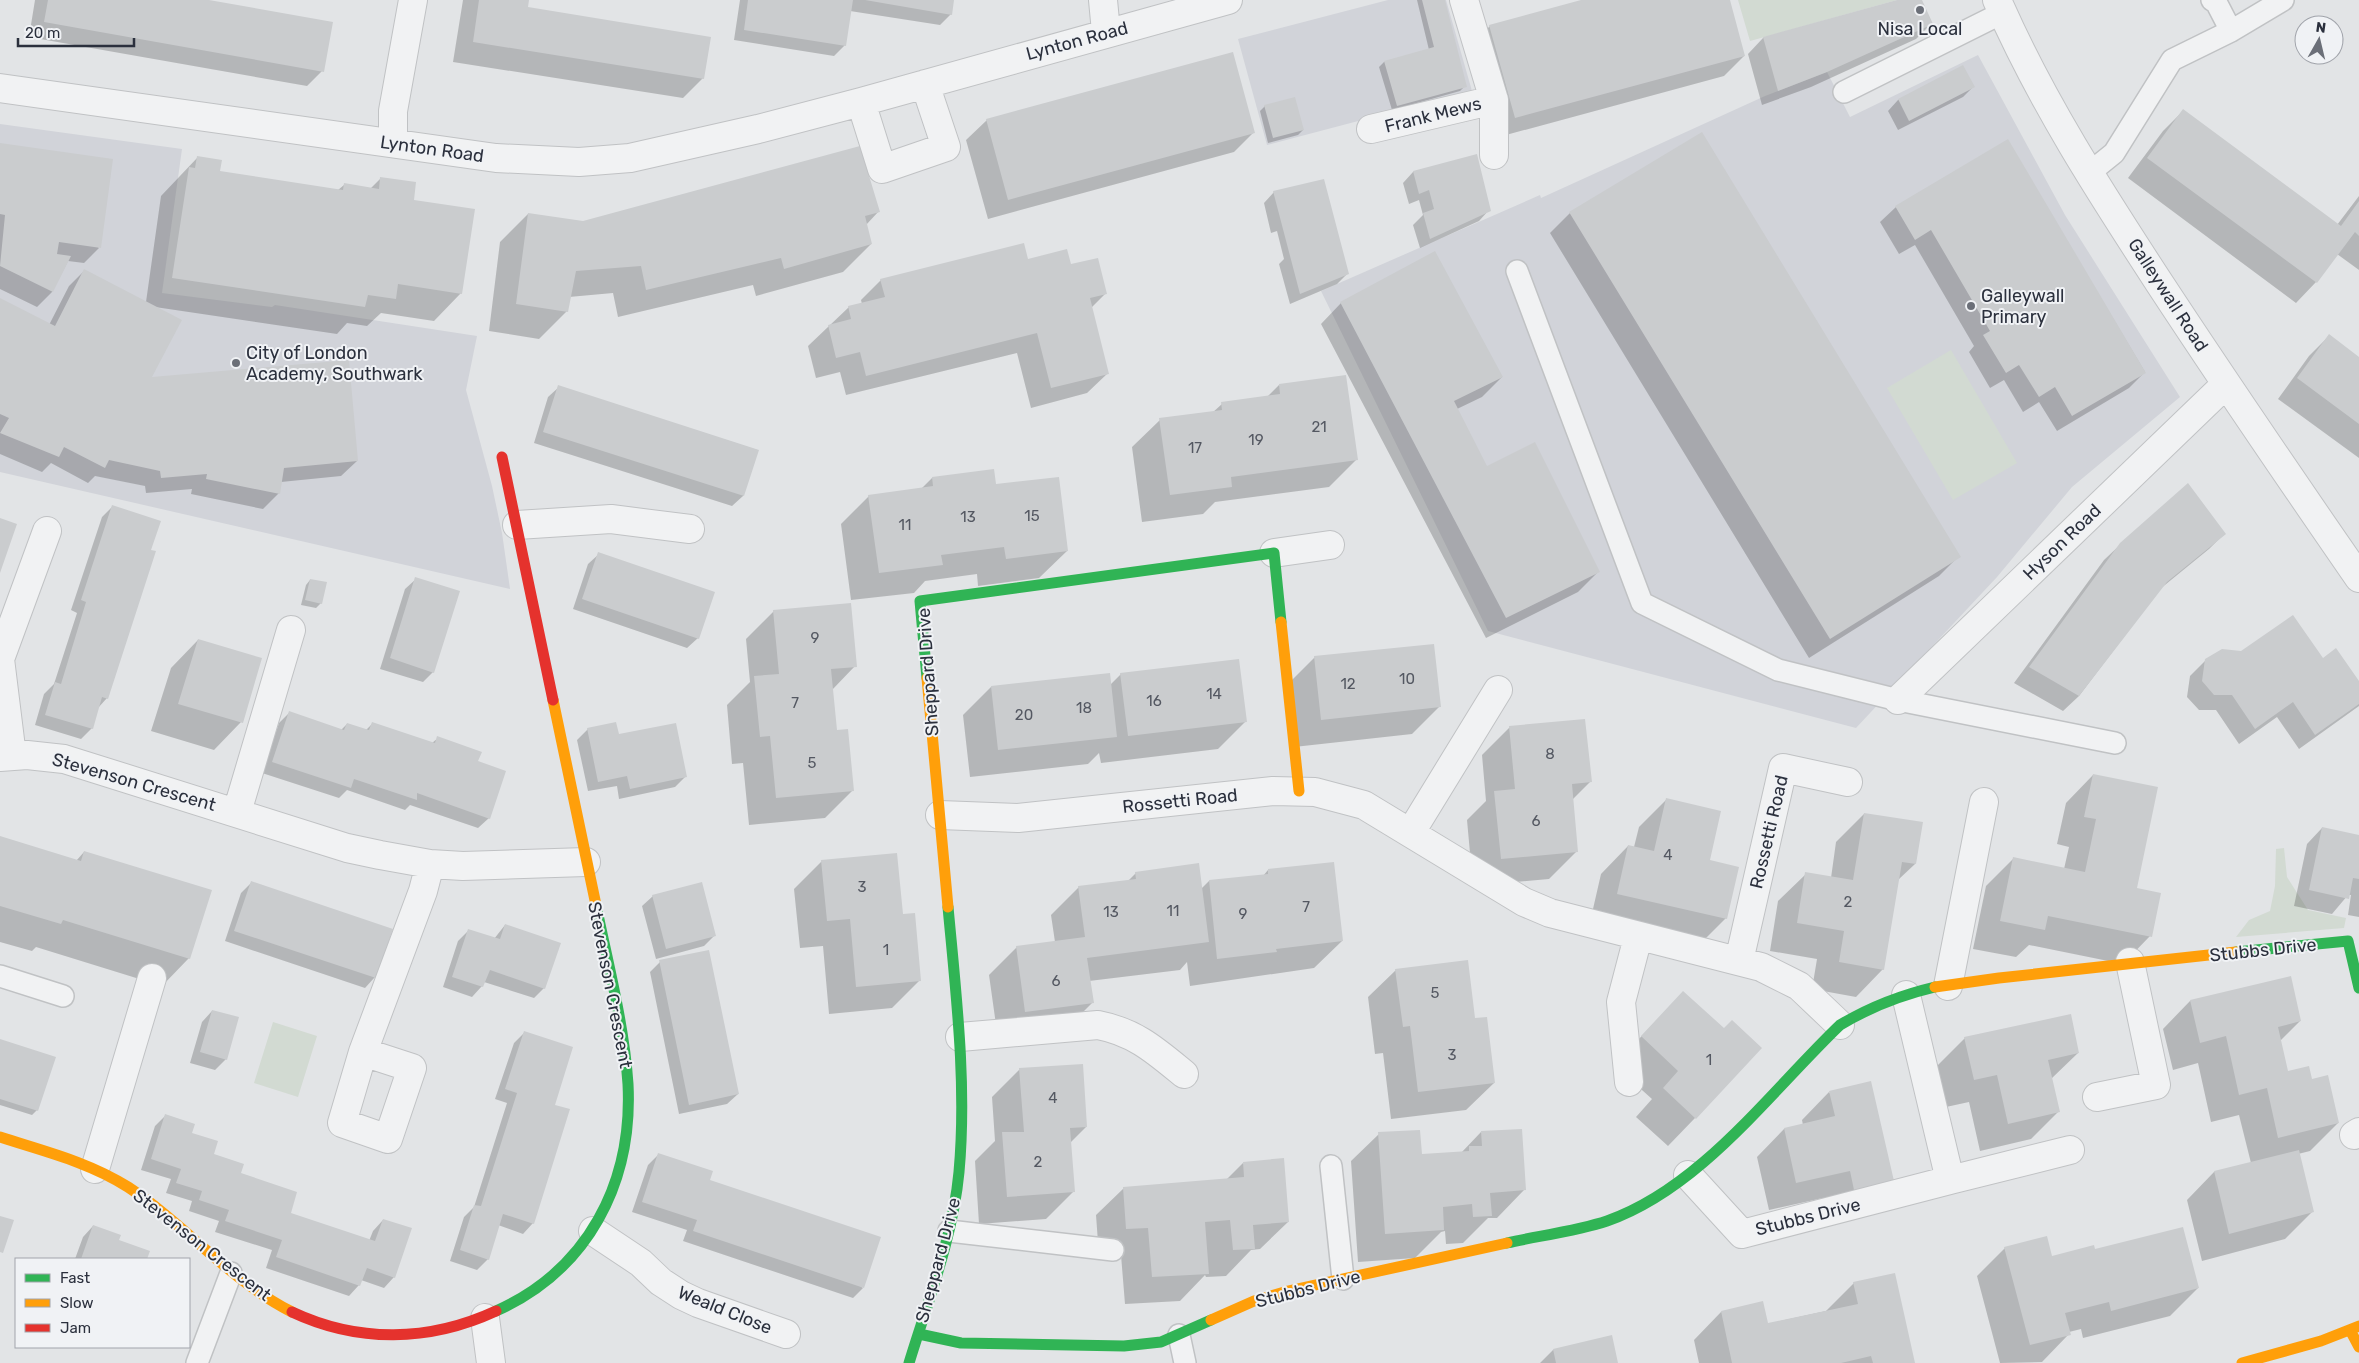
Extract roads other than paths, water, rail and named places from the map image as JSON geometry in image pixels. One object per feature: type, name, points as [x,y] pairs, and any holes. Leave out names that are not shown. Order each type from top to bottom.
[{"type":"street","points":[[393,142],[393,111],[413,0]]},
{"type":"street","points":[[1103,0],[1106,32]]},
{"type":"street","name":"Lynton Road","points":[[0,88],[496,158],[579,162],[630,158],[758,129],[1228,0]]},
{"type":"street","name":"Frank Mews","points":[[1464,0],[1494,100],[1494,155]]},
{"type":"street","name":"Galleywall Road","points":[[1999,6],[2036,83],[2088,174],[2226,384],[2359,578]]},
{"type":"street","points":[[861,102],[882,169],[946,147],[926,84]]},
{"type":"street","name":"Frank Mews","points":[[1371,129],[1494,100]]},
{"type":"street","name":"Hyson Road","points":[[1898,700],[2226,384]]},
{"type":"street","name":"Stevenson Crescent","points":[[0,1137],[95,1169],[113,1178],[140,1195],[231,1273],[279,1306],[331,1328],[357,1333],[388,1336],[419,1334],[485,1318],[530,1294],[571,1258],[593,1231],[609,1198],[623,1150],[628,1108],[628,1080],[620,1021],[502,457]]},
{"type":"street","points":[[517,525],[612,519],[690,528]]},
{"type":"street","points":[[6,756],[0,659],[46,531]]},
{"type":"street","name":"Sheppard Drive","points":[[909,1363],[950,1231],[959,1173],[962,1128],[960,1036],[920,601],[1330,545]]},
{"type":"street","points":[[1274,553],[1299,791]]},
{"type":"street","name":"Stevenson Crescent","points":[[237,812],[291,630]]},
{"type":"street","points":[[1411,832],[1498,690]]},
{"type":"street","name":"Stevenson Crescent","points":[[6,756],[46,756],[64,759],[347,848],[430,864],[463,866],[586,862]]},
{"type":"street","name":"Rossetti Road","points":[[1739,961],[1783,768],[1848,782]]},
{"type":"street","name":"Rossetti Road","points":[[940,815],[1018,818],[1264,792],[1299,791],[1330,794],[1364,805],[1524,902],[1550,913],[1638,937],[1762,967],[1799,986],[1840,1025]]},
{"type":"street","points":[[1948,986],[1984,802]]},
{"type":"street","points":[[363,1052],[423,891],[430,864]]},
{"type":"street","points":[[1628,1082],[1621,1002],[1638,937]]},
{"type":"street","name":"Stubbs Drive","points":[[919,1334],[961,1343],[1115,1346],[1161,1342],[1254,1301],[1343,1279],[1606,1221],[1647,1204],[1688,1175],[1840,1025],[1870,1007],[1906,995],[1948,986],[2130,962],[2348,942],[2359,988]]},
{"type":"street","points":[[2097,1097],[2156,1085],[2130,962]]},
{"type":"street","points":[[95,1169],[152,978]]},
{"type":"street","points":[[1906,995],[1950,1180]]},
{"type":"street","points":[[960,1036],[1098,1025],[1115,1028],[1133,1035],[1184,1074]]},
{"type":"street","name":"Stubbs Drive","points":[[1688,1175],[1742,1234],[2070,1150]]},
{"type":"street","name":"Weald Close","points":[[593,1231],[641,1263],[661,1282],[681,1295],[698,1303],[786,1334]]},
{"type":"street","points":[[485,1318],[492,1363]]},
{"type":"street","points":[[2242,1363],[2286,1352],[2355,1328],[2359,1347]]},
{"type":"lane","points":[[2212,0],[2216,2],[2231,31]]},
{"type":"lane","points":[[2088,174],[2114,153],[2172,60],[2231,31],[2283,0]]},
{"type":"lane","points":[[1844,92],[1999,6]]},
{"type":"lane","points":[[1517,271],[1642,603],[1778,670],[1898,700],[2115,743]]},
{"type":"lane","points":[[0,976],[62,996]]},
{"type":"lane","points":[[1331,1166],[1343,1279]]},
{"type":"lane","points":[[950,1231],[1113,1250]]},
{"type":"lane","points":[[197,1363],[231,1273]]},
{"type":"lane","points":[[1178,1335],[1185,1363]]},
{"type":"place","name":"Nisa Local","points":[[1920,10]]},
{"type":"place","name":"Galleywall Primary","points":[[1971,306]]},
{"type":"place","name":"City of London Academy, Southwark","points":[[236,363]]}]
